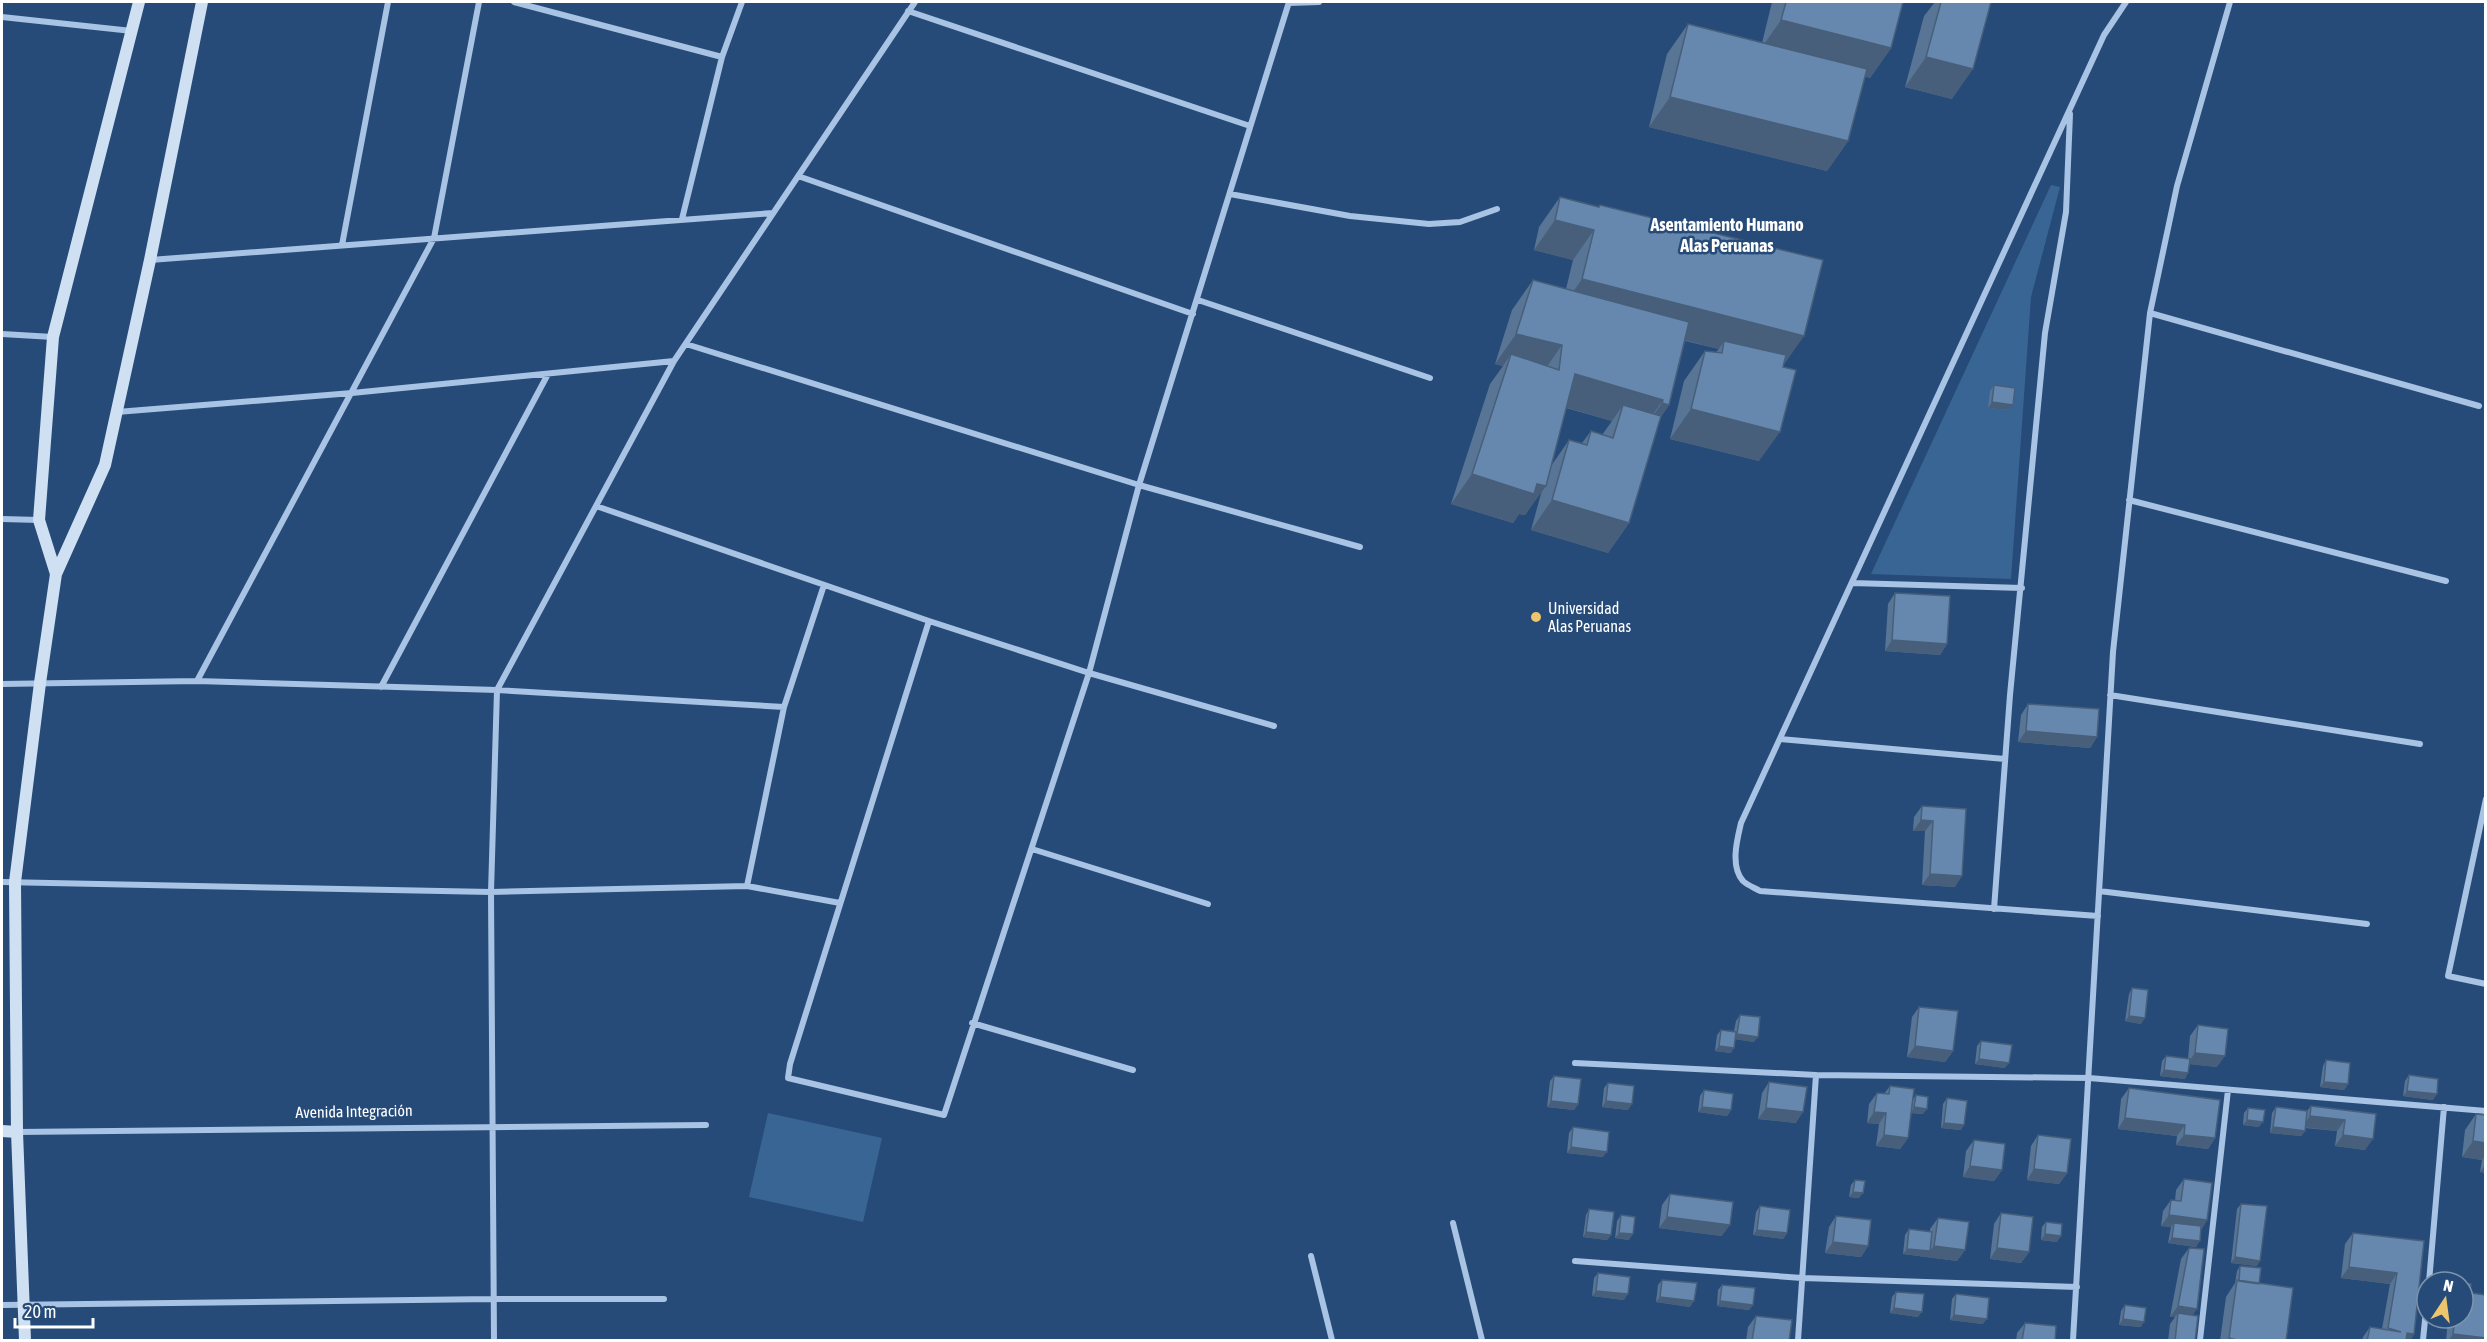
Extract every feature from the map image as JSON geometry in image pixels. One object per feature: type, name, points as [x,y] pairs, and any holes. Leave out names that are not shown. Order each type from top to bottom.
[{"type":"street","points":[[56,574],[39,520],[53,337],[140,2]]},
{"type":"street","points":[[25,1341],[17,1132],[15,882],[40,683],[56,574],[105,465],[150,260],[202,2]]},
{"type":"street","points":[[342,245],[388,2]]},
{"type":"street","points":[[197,681],[434,238],[479,2]]},
{"type":"street","points":[[514,2],[722,57]]},
{"type":"street","points":[[682,219],[722,57],[742,2]]},
{"type":"street","points":[[494,1341],[491,892],[497,690],[674,361],[915,2]]},
{"type":"street","points":[[929,621],[790,1064],[788,1078],[944,1115],[972,1023],[1089,673],[1139,485],[1289,2],[1319,2]]},
{"type":"street","points":[[2098,916],[1760,891],[1744,882],[1739,874],[1736,845],[1741,823],[2104,35],[2126,2]]},
{"type":"street","points":[[2073,1341],[2112,652],[2150,313],[2177,186],[2230,2]]},
{"type":"street","points":[[908,11],[1250,126]]},
{"type":"street","points":[[2,17],[132,31]]},
{"type":"street","points":[[1994,909],[2005,759],[2045,333],[2066,212],[2070,110]]},
{"type":"street","points":[[798,176],[1193,314]]},
{"type":"street","points":[[1230,194],[1350,216],[1429,224],[1461,222],[1497,209]]},
{"type":"street","points":[[150,260],[773,213]]},
{"type":"street","points":[[1198,300],[1430,378]]},
{"type":"street","points":[[2150,313],[2479,406]]},
{"type":"street","points":[[2,334],[53,337]]},
{"type":"street","points":[[686,344],[1139,485],[1360,547]]},
{"type":"street","points":[[116,412],[352,393],[674,361]]},
{"type":"street","points":[[381,687],[548,374]]},
{"type":"street","points":[[2129,500],[2446,581]]},
{"type":"street","points":[[596,506],[929,621],[1089,673],[1274,726]]},
{"type":"street","points":[[2,519],[39,520]]},
{"type":"street","points":[[1852,583],[2022,588]]},
{"type":"street","points":[[747,886],[784,707],[824,585]]},
{"type":"street","points":[[2,684],[197,681],[497,690],[784,707]]},
{"type":"street","points":[[2110,695],[2420,744]]},
{"type":"street","points":[[1780,739],[2005,759]]},
{"type":"street","points":[[2486,800],[2448,976],[2486,984]]},
{"type":"street","points":[[1032,849],[1208,904]]},
{"type":"street","points":[[2,882],[491,892],[747,886],[840,903]]},
{"type":"street","points":[[2099,891],[2367,924]]},
{"type":"street","points":[[972,1023],[1133,1070]]},
{"type":"street","points":[[1575,1063],[1816,1075],[2089,1078],[2486,1111]]},
{"type":"street","points":[[1798,1341],[1816,1075]]},
{"type":"street","points":[[2200,1341],[2228,1090]]},
{"type":"street","points":[[2429,1270],[2444,1107]]},
{"type":"street","name":"Avenida Integración","points":[[2,1131],[706,1125]]},
{"type":"street","points":[[1453,1223],[1482,1341]]},
{"type":"street","points":[[1311,1256],[1332,1341]]},
{"type":"street","points":[[1575,1261],[1802,1278],[2077,1287]]},
{"type":"street","points":[[2,1305],[664,1299]]},
{"type":"shaded area","points":[[2051,185],[2060,187],[2031,297],[2011,579],[1871,574]]},
{"type":"shaded area","points":[[768,1113],[882,1138],[863,1222],[749,1197]]},
{"type":"building","points":[[1786,2],[1903,2],[1891,48],[1781,20]]},
{"type":"building","points":[[1941,2],[1991,2],[1973,69],[1926,57]]},
{"type":"building","points":[[1688,24],[1867,69],[1848,141],[1670,97]]},
{"type":"building","points":[[1560,197],[1823,260],[1804,336],[1582,279],[1594,230],[1555,220]]},
{"type":"building","points":[[1533,280],[1689,322],[1669,405],[1662,403],[1663,400],[1575,374],[1546,486],[1537,484],[1534,494],[1472,474],[1511,354],[1559,370],[1562,345],[1516,334]]},
{"type":"building","points":[[1724,341],[1786,355],[1783,367],[1796,370],[1780,432],[1691,409],[1705,351],[1722,353]]},
{"type":"building","points":[[1994,385],[2015,388],[2013,405],[1992,402]]},
{"type":"building","points":[[1623,405],[1661,416],[1629,523],[1552,500],[1569,440],[1587,445],[1591,431],[1613,438]]},
{"type":"building","points":[[1895,593],[1950,596],[1947,644],[1892,640]]},
{"type":"building","points":[[2028,704],[2099,709],[2097,737],[2026,731]]},
{"type":"building","points":[[1922,806],[1966,809],[1962,876],[1930,874],[1933,821],[1921,820]]},
{"type":"building","points":[[2132,988],[2148,990],[2145,1018],[2129,1016]]},
{"type":"building","points":[[1919,1007],[1958,1011],[1953,1051],[1915,1046]]},
{"type":"building","points":[[1740,1015],[1760,1017],[1758,1037],[1737,1034]]},
{"type":"building","points":[[2198,1025],[2228,1029],[2225,1056],[2195,1053]]},
{"type":"building","points":[[1721,1030],[1736,1032],[1734,1048],[1719,1046]]},
{"type":"building","points":[[1981,1041],[2012,1045],[2009,1063],[1979,1059]]},
{"type":"building","points":[[2166,1056],[2190,1059],[2188,1073],[2164,1070]]},
{"type":"building","points":[[2326,1060],[2350,1063],[2348,1084],[2324,1082]]},
{"type":"building","points":[[2409,1075],[2438,1079],[2437,1094],[2407,1091]]},
{"type":"building","points":[[1554,1076],[1581,1079],[1578,1104],[1551,1101]]},
{"type":"building","points":[[1769,1082],[1807,1087],[1803,1112],[1766,1108]]},
{"type":"building","points":[[1608,1083],[1634,1086],[1632,1104],[1606,1101]]},
{"type":"building","points":[[1890,1086],[1914,1089],[1908,1138],[1884,1135],[1886,1113],[1874,1112],[1877,1093],[1889,1094]]},
{"type":"building","points":[[2129,1088],[2220,1100],[2215,1138],[2184,1135],[2185,1125],[2125,1118]]},
{"type":"building","points":[[1704,1090],[1733,1094],[1731,1110],[1702,1107]]},
{"type":"building","points":[[1916,1095],[1928,1097],[1927,1109],[1914,1107]]},
{"type":"building","points":[[1947,1098],[1967,1101],[1964,1125],[1944,1123]]},
{"type":"building","points":[[2311,1106],[2376,1114],[2373,1139],[2343,1135],[2345,1120],[2310,1116]]},
{"type":"building","points":[[2276,1107],[2307,1111],[2305,1131],[2273,1127]]},
{"type":"building","points":[[2248,1108],[2265,1110],[2263,1122],[2247,1120]]},
{"type":"building","points":[[2476,1114],[2486,1115],[2486,1143],[2473,1141]]},
{"type":"building","points":[[1573,1127],[1609,1132],[1607,1152],[1571,1147]]},
{"type":"building","points":[[2038,1135],[2071,1139],[2067,1173],[2034,1169]]},
{"type":"building","points":[[1974,1140],[2005,1144],[2002,1170],[1970,1166]]},
{"type":"building","points":[[2184,1179],[2212,1183],[2207,1220],[2169,1215],[2171,1200],[2181,1201]]},
{"type":"building","points":[[1855,1180],[1865,1181],[1863,1193],[1853,1192]]},
{"type":"building","points":[[1670,1194],[1733,1202],[1730,1225],[1667,1217]]},
{"type":"building","points":[[2241,1204],[2267,1206],[2260,1261],[2235,1257]]},
{"type":"building","points":[[1760,1206],[1790,1210],[1787,1233],[1757,1230]]},
{"type":"building","points":[[1589,1209],[1614,1212],[1611,1235],[1586,1232]]},
{"type":"building","points":[[2001,1213],[2033,1217],[2029,1252],[1997,1248]]},
{"type":"building","points":[[1621,1215],[1635,1217],[1633,1234],[1619,1233]]},
{"type":"building","points":[[1836,1216],[1871,1220],[1868,1246],[1833,1242]]},
{"type":"building","points":[[1938,1218],[1969,1222],[1965,1250],[1934,1246]]},
{"type":"building","points":[[2046,1222],[2062,1224],[2061,1236],[2045,1234]]},
{"type":"building","points":[[2174,1223],[2201,1226],[2200,1241],[2172,1238]]},
{"type":"building","points":[[1909,1229],[1932,1232],[1930,1251],[1907,1249]]},
{"type":"building","points":[[2353,1233],[2424,1241],[2421,1270],[2415,1270],[2414,1334],[2407,1333],[2406,1341],[2367,1341],[2370,1327],[2401,1332],[2388,1328],[2397,1273],[2349,1267]]},
{"type":"building","points":[[2189,1248],[2204,1249],[2197,1309],[2178,1306]]},
{"type":"building","points":[[2240,1266],[2261,1268],[2259,1284],[2239,1281]]},
{"type":"building","points":[[1598,1273],[1630,1277],[1628,1294],[1596,1291]]},
{"type":"building","points":[[1662,1280],[1697,1283],[1694,1301],[1660,1297]]},
{"type":"building","points":[[2237,1280],[2293,1288],[2286,1341],[2240,1341],[2229,1338]]},
{"type":"building","points":[[1722,1285],[1755,1288],[1753,1305],[1720,1301]]},
{"type":"building","points":[[1896,1292],[1924,1294],[1922,1312],[1894,1308]]},
{"type":"building","points":[[1956,1294],[1989,1298],[1987,1319],[1954,1315]]},
{"type":"building","points":[[2475,1294],[2486,1295],[2486,1338],[2453,1334],[2454,1330],[2475,1330]]},
{"type":"building","points":[[2125,1305],[2146,1308],[2144,1322],[2123,1319]]},
{"type":"building","points":[[2178,1313],[2198,1316],[2195,1341],[2175,1341]]},
{"type":"building","points":[[1756,1316],[1792,1320],[1789,1341],[1752,1341]]},
{"type":"building","points":[[2025,1323],[2056,1326],[2055,1341],[2022,1341]]},
{"type":"place","name":"Universidad Alas Peruanas","points":[[1536,617]]},
{"type":"district","name":"Asentamiento Humano Alas Peruanas","points":[[1727,234]]}]
